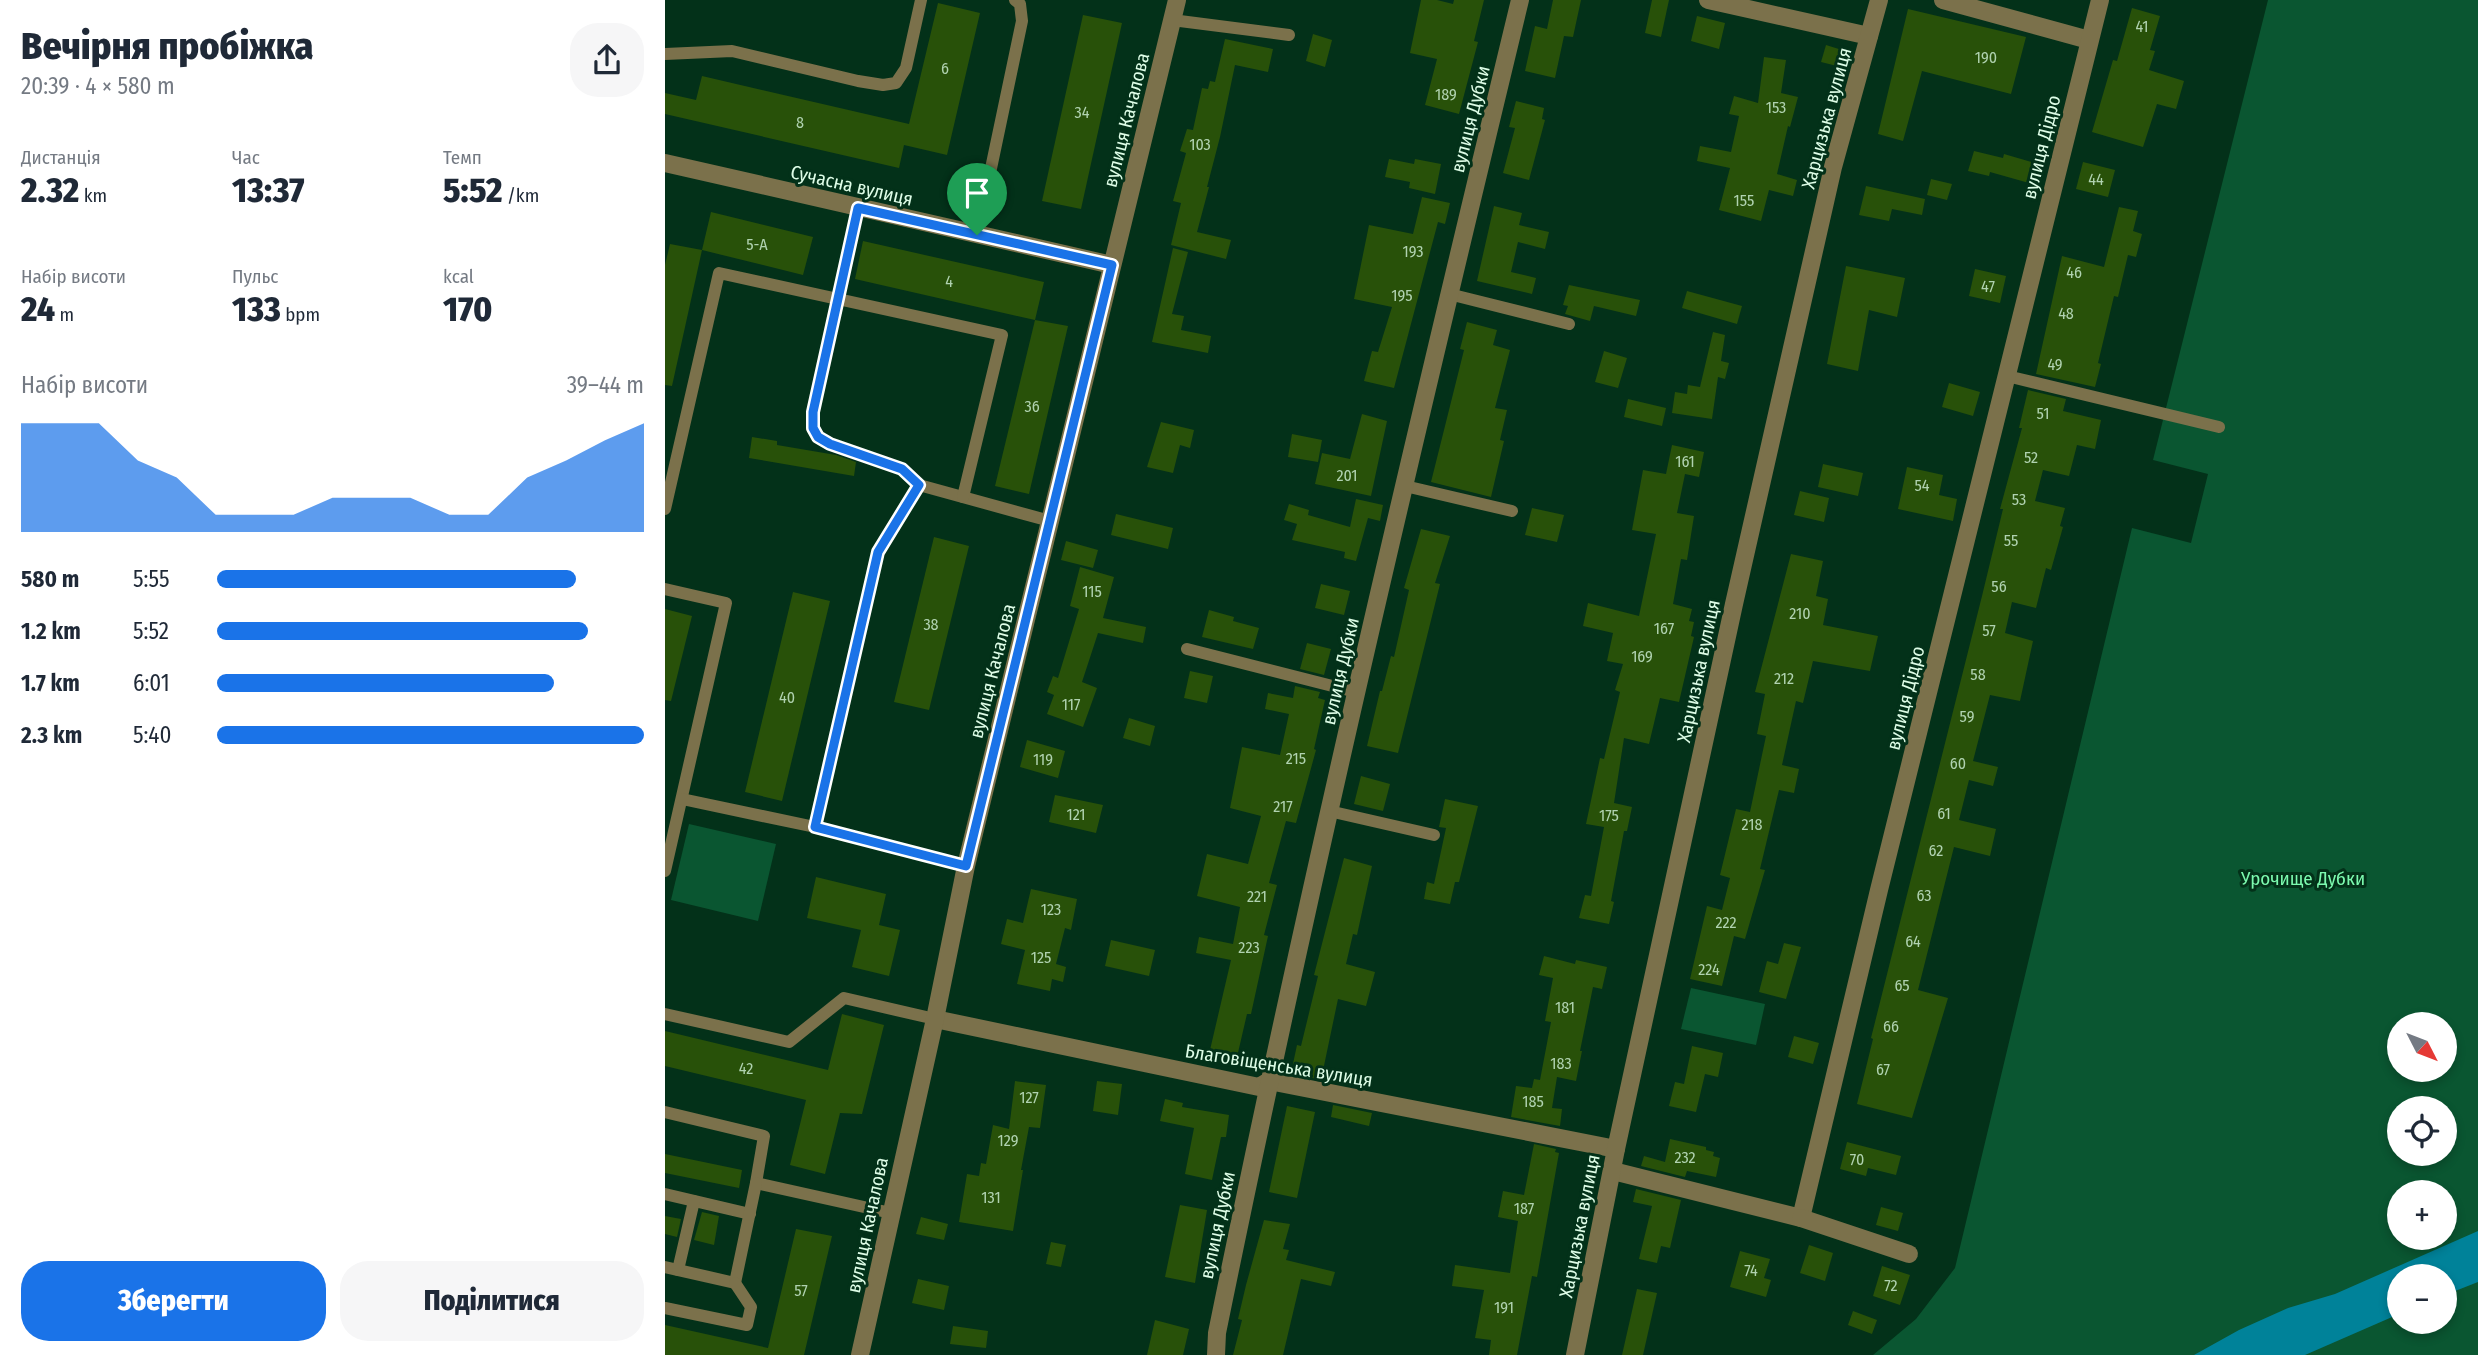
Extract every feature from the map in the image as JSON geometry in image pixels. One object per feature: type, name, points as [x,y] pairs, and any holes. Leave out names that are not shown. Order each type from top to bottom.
[{"type":"street","name":"вулиця Качалова","points":[[860,1355],[935,1019],[966,866],[1177,0]]},
{"type":"street","name":"вулиця Дубки","points":[[1216,1355],[1217,1333],[1269,1081],[1329,811],[1520,0]]},
{"type":"street","points":[[1708,0],[1870,36]]},
{"type":"street","name":"Харцизька вулиця","points":[[1575,1355],[1616,1149],[1737,590],[1830,181],[1879,0]]},
{"type":"street","points":[[1943,0],[2089,40]]},
{"type":"street","name":"вулиця Дідро","points":[[1801,1218],[1882,877],[2100,0]]},
{"type":"street","name":"Сучасна вулиця","points":[[665,163],[1112,265]]},
{"type":"street","name":"Благовіщенська вулиця","points":[[935,1019],[1259,1087],[1269,1081],[1616,1149]]},
{"type":"street","points":[[1613,1171],[1801,1218],[1909,1254]]},
{"type":"lane","points":[[665,54],[732,51],[883,85],[896,82],[906,68],[921,0]]},
{"type":"lane","points":[[977,235],[1022,21],[1020,4],[1015,0]]},
{"type":"lane","points":[[1172,20],[1289,35]]},
{"type":"lane","points":[[858,208],[813,412],[813,428],[818,437],[830,444],[902,469],[919,485],[1050,521]]},
{"type":"lane","points":[[665,509],[719,273],[1002,335],[963,497]]},
{"type":"lane","points":[[1449,294],[1569,324]]},
{"type":"lane","points":[[2007,376],[2219,427]]},
{"type":"lane","points":[[815,827],[878,552],[919,485]]},
{"type":"lane","points":[[1405,486],[1512,511]]},
{"type":"lane","points":[[665,589],[726,603],[665,871]]},
{"type":"lane","points":[[1187,649],[1356,692]]},
{"type":"lane","points":[[681,799],[815,827],[966,866]]},
{"type":"lane","points":[[1329,811],[1434,835]]},
{"type":"lane","points":[[665,1014],[789,1042],[844,998],[935,1019]]},
{"type":"lane","points":[[665,1112],[764,1136],[735,1283]]},
{"type":"lane","points":[[756,1183],[891,1213]]},
{"type":"lane","points":[[665,1194],[750,1214]]},
{"type":"lane","points":[[665,1308],[747,1325],[751,1307],[735,1283],[671,1269],[694,1201]]},
{"type":"green space","name":"Урочище Дубки","points":[[2268,0],[2478,0],[2478,1355],[1873,1355],[1916,1319],[1955,1268],[2132,528],[2191,543],[2208,474],[2153,460]]},
{"type":"green space","points":[[689,824],[776,844],[758,921],[671,900]]},
{"type":"green space","points":[[1691,988],[1765,1004],[1756,1045],[1681,1029]]},
{"type":"water","points":[[2478,1231],[2478,1282],[2457,1290],[2457,1264],[2403,1264],[2435,1250],[2457,1250],[2457,1240]]},
{"type":"water","points":[[2387,1271],[2387,1319],[2305,1355],[2194,1355],[2239,1330],[2288,1308],[2335,1294]]},
{"type":"building","points":[[1421,0],[1453,4],[1454,0],[1484,0],[1474,41],[1478,42],[1459,114],[1425,105],[1437,59],[1410,53]]},
{"type":"building","points":[[1553,0],[1581,0],[1573,37],[1564,36],[1555,78],[1525,71],[1535,26],[1547,29]]},
{"type":"building","points":[[1652,0],[1669,0],[1661,37],[1645,33]]},
{"type":"building","points":[[938,3],[980,13],[947,155],[904,145],[899,168],[665,114],[665,93],[696,100],[702,76],[909,124]]},
{"type":"building","points":[[2132,8],[2160,16],[2150,50],[2155,51],[2149,70],[2184,81],[2176,109],[2157,104],[2143,147],[2092,132],[2113,60],[2117,61]]},
{"type":"building","points":[[1908,9],[2026,37],[2011,94],[1922,71],[1903,141],[1878,134]]},
{"type":"building","points":[[1083,15],[1122,23],[1081,209],[1042,201]]},
{"type":"building","points":[[1697,16],[1725,23],[1719,49],[1691,41]]},
{"type":"building","points":[[1313,34],[1332,40],[1325,67],[1306,61]]},
{"type":"building","points":[[1225,39],[1273,49],[1268,72],[1235,65],[1207,187],[1197,232],[1231,240],[1226,259],[1171,245],[1181,203],[1173,201],[1186,153],[1180,151],[1187,129],[1193,130],[1202,88],[1208,89],[1210,81],[1215,82]]},
{"type":"building","points":[[1826,45],[1842,50],[1837,66],[1821,62]]},
{"type":"building","points":[[1764,57],[1786,60],[1781,93],[1798,97],[1777,174],[1797,180],[1793,196],[1769,190],[1761,221],[1719,210],[1730,168],[1697,161],[1700,146],[1731,152],[1739,116],[1729,114],[1734,96],[1758,103]]},
{"type":"building","points":[[1516,101],[1544,108],[1542,119],[1545,120],[1529,180],[1503,173],[1515,128],[1509,127]]},
{"type":"building","points":[[1974,151],[2003,158],[2004,154],[2035,163],[2029,183],[1990,172],[1989,176],[1968,171]]},
{"type":"building","points":[[1389,159],[1414,164],[1415,159],[1441,164],[1435,194],[1409,188],[1410,182],[1385,177]]},
{"type":"building","points":[[2083,162],[2115,170],[2108,197],[2076,189]]},
{"type":"building","points":[[1931,179],[1952,184],[1947,200],[1927,195]]},
{"type":"building","points":[[1866,186],[1925,199],[1922,215],[1892,209],[1889,221],[1859,215]]},
{"type":"building","points":[[1422,197],[1450,203],[1445,224],[1438,222],[1394,388],[1364,381],[1372,351],[1378,352],[1392,307],[1354,299],[1369,225],[1413,234]]},
{"type":"building","points":[[1494,206],[1522,213],[1519,225],[1549,232],[1545,249],[1518,242],[1511,272],[1536,278],[1532,294],[1477,281]]},
{"type":"building","points":[[2119,207],[2138,211],[2133,231],[2142,234],[2136,257],[2128,255],[2118,297],[2114,296],[2095,387],[2036,374],[2062,256],[2104,267]]},
{"type":"building","points":[[711,212],[813,237],[803,275],[702,250]]},
{"type":"building","points":[[863,241],[1044,282],[1035,320],[855,279]]},
{"type":"building","points":[[670,244],[702,250],[672,386],[665,385],[665,265]]},
{"type":"building","points":[[1173,248],[1188,252],[1172,314],[1184,316],[1181,330],[1211,336],[1208,353],[1152,342]]},
{"type":"building","points":[[1846,266],[1905,278],[1897,317],[1869,310],[1858,371],[1827,364]]},
{"type":"building","points":[[1975,269],[2006,276],[2000,303],[1969,296]]},
{"type":"building","points":[[1569,285],[1640,300],[1636,316],[1594,306],[1590,321],[1565,314],[1568,306],[1563,305]]},
{"type":"building","points":[[1687,291],[1742,306],[1737,324],[1682,308]]},
{"type":"building","points":[[1035,320],[1068,326],[1029,494],[995,486]]},
{"type":"building","points":[[1467,322],[1497,330],[1493,345],[1510,350],[1495,408],[1507,410],[1500,440],[1504,441],[1491,497],[1431,482],[1464,350],[1460,349]]},
{"type":"building","points":[[1713,332],[1725,335],[1721,361],[1729,363],[1725,379],[1718,377],[1712,419],[1672,413],[1675,392],[1687,394],[1688,385],[1700,387]]},
{"type":"building","points":[[1604,351],[1627,358],[1618,388],[1595,382]]},
{"type":"building","points":[[1949,383],[1980,392],[1973,416],[1942,407]]},
{"type":"building","points":[[2028,390],[2066,399],[2063,411],[2101,420],[2095,449],[2077,445],[2069,476],[2043,470],[2035,501],[2065,508],[2060,526],[2063,527],[2051,570],[2046,568],[2036,608],[2012,602],[2005,633],[2033,641],[2020,701],[1990,695],[1973,761],[1998,767],[1993,786],[1969,780],[1959,820],[1996,829],[1990,856],[1954,847],[1918,990],[1948,998],[1912,1118],[1857,1104],[1873,1039],[1871,1038],[2003,509],[2000,509],[2022,428],[2019,428]]},
{"type":"building","points":[[1628,399],[1666,408],[1662,426],[1624,417]]},
{"type":"building","points":[[1362,414],[1387,421],[1371,496],[1315,484],[1322,453],[1350,459]]},
{"type":"building","points":[[1161,422],[1194,430],[1190,448],[1180,445],[1173,473],[1147,467]]},
{"type":"building","points":[[1292,434],[1322,440],[1318,462],[1288,457]]},
{"type":"building","points":[[752,437],[777,441],[777,445],[836,455],[856,462],[854,476],[749,458]]},
{"type":"building","points":[[1672,445],[1704,452],[1699,477],[1685,474],[1677,513],[1694,516],[1687,560],[1681,559],[1673,604],[1692,609],[1689,621],[1694,622],[1691,636],[1694,637],[1679,702],[1660,698],[1649,744],[1624,738],[1614,803],[1632,807],[1627,831],[1624,831],[1609,924],[1579,918],[1585,895],[1591,896],[1604,827],[1586,824],[1600,758],[1604,759],[1620,692],[1615,690],[1623,664],[1607,661],[1613,633],[1583,626],[1588,603],[1639,616],[1656,534],[1632,530],[1643,470],[1666,474]]},
{"type":"building","points":[[1823,464],[1863,473],[1858,496],[1818,487]]},
{"type":"building","points":[[1907,467],[1943,475],[1939,495],[1957,499],[1953,521],[1898,509]]},
{"type":"building","points":[[1800,491],[1829,498],[1824,522],[1794,515]]},
{"type":"building","points":[[1356,499],[1383,505],[1380,521],[1368,518],[1356,561],[1344,558],[1345,552],[1292,540],[1297,524],[1284,520],[1289,504],[1309,510],[1308,515],[1350,527]]},
{"type":"building","points":[[1532,508],[1564,515],[1557,542],[1525,535]]},
{"type":"building","points":[[1116,514],[1173,528],[1168,549],[1111,535]]},
{"type":"building","points":[[1421,529],[1450,536],[1435,583],[1440,584],[1398,753],[1367,746],[1380,691],[1391,656],[1394,657],[1409,590],[1404,588]]},
{"type":"building","points":[[934,537],[969,546],[929,710],[894,702]]},
{"type":"building","points":[[1066,541],[1098,550],[1093,568],[1061,560]]},
{"type":"building","points":[[1791,554],[1823,561],[1816,596],[1828,599],[1823,625],[1878,636],[1870,671],[1813,661],[1803,703],[1796,701],[1782,765],[1799,769],[1794,793],[1779,790],[1760,869],[1765,870],[1745,939],[1734,936],[1722,986],[1690,979],[1707,906],[1722,910],[1730,878],[1720,875],[1736,809],[1750,812],[1766,736],[1757,734],[1765,694],[1755,692]]},
{"type":"building","points":[[1080,567],[1114,577],[1103,618],[1146,627],[1143,643],[1098,633],[1082,682],[1097,688],[1083,727],[1047,714],[1054,695],[1047,692],[1053,676],[1058,678],[1079,609],[1070,606]]},
{"type":"building","points":[[1321,584],[1350,591],[1344,615],[1315,608]]},
{"type":"building","points":[[793,592],[830,601],[782,801],[745,792]]},
{"type":"building","points":[[665,609],[692,616],[671,701],[665,700]]},
{"type":"building","points":[[1209,610],[1234,617],[1233,621],[1259,628],[1253,649],[1202,637]]},
{"type":"building","points":[[1307,643],[1331,649],[1324,675],[1300,669]]},
{"type":"building","points":[[1190,671],[1213,676],[1207,703],[1184,698]]},
{"type":"building","points":[[1295,686],[1320,692],[1318,698],[1325,700],[1314,749],[1316,750],[1296,823],[1286,821],[1269,883],[1277,885],[1264,935],[1268,936],[1251,1014],[1247,1014],[1237,1057],[1210,1050],[1231,960],[1196,953],[1199,937],[1233,944],[1240,907],[1197,896],[1207,854],[1248,864],[1261,816],[1230,808],[1242,747],[1280,755],[1289,714],[1265,709],[1268,693],[1293,698]]},
{"type":"building","points":[[1129,718],[1155,726],[1150,746],[1123,738]]},
{"type":"building","points":[[1027,740],[1065,751],[1058,778],[1020,767]]},
{"type":"building","points":[[1361,776],[1390,784],[1383,811],[1354,804]]},
{"type":"building","points":[[1055,795],[1103,805],[1096,833],[1049,822]]},
{"type":"building","points":[[1445,799],[1478,806],[1459,882],[1455,882],[1450,904],[1424,899],[1427,882],[1434,884],[1446,828],[1439,827]]},
{"type":"building","points":[[1344,858],[1372,866],[1357,935],[1353,934],[1346,964],[1375,972],[1366,1006],[1338,999],[1321,1080],[1291,1073],[1297,1045],[1301,1046],[1318,976],[1314,975]]},
{"type":"building","points":[[816,877],[886,894],[879,925],[900,930],[889,976],[852,967],[861,930],[807,918]]},
{"type":"building","points":[[1031,889],[1077,899],[1071,930],[1065,928],[1056,964],[1066,967],[1063,982],[1052,979],[1050,991],[1017,984],[1025,950],[1001,944],[1007,919],[1023,923]]},
{"type":"building","points":[[1111,940],[1155,950],[1149,976],[1105,966]]},
{"type":"building","points":[[1784,943],[1801,947],[1786,999],[1759,992],[1767,961],[1778,964]]},
{"type":"building","points":[[1544,956],[1575,964],[1576,960],[1607,967],[1602,989],[1593,987],[1576,1081],[1557,1077],[1552,1108],[1562,1109],[1560,1126],[1511,1117],[1516,1086],[1532,1088],[1534,1079],[1540,1080],[1551,1022],[1545,1021],[1553,978],[1539,975]]},
{"type":"building","points":[[842,1014],[884,1025],[862,1114],[840,1113],[825,1174],[790,1165],[806,1100],[665,1066],[665,1031],[828,1070]]},
{"type":"building","points":[[1794,1036],[1819,1043],[1813,1064],[1788,1057]]},
{"type":"building","points":[[1692,1046],[1723,1053],[1718,1077],[1705,1074],[1696,1112],[1669,1106],[1675,1082],[1684,1084]]},
{"type":"building","points":[[1342,1070],[1357,1073],[1354,1086],[1339,1083]]},
{"type":"building","points":[[1015,1081],[1046,1085],[1040,1128],[1029,1127],[1013,1231],[959,1222],[967,1174],[979,1176],[981,1163],[986,1164],[993,1125],[1009,1129]]},
{"type":"building","points":[[1097,1081],[1122,1084],[1118,1115],[1093,1111]]},
{"type":"building","points":[[1165,1099],[1183,1103],[1182,1107],[1229,1115],[1226,1137],[1221,1137],[1212,1180],[1185,1174],[1194,1128],[1160,1121]]},
{"type":"building","points":[[1333,1105],[1372,1113],[1369,1126],[1331,1117]]},
{"type":"building","points":[[1287,1106],[1315,1112],[1297,1198],[1269,1192]]},
{"type":"building","points":[[1670,1139],[1706,1147],[1706,1150],[1714,1152],[1713,1156],[1720,1158],[1716,1177],[1687,1171],[1685,1177],[1641,1166],[1644,1156],[1665,1162]]},
{"type":"building","points":[[1847,1142],[1901,1156],[1896,1175],[1868,1168],[1866,1176],[1840,1169]]},
{"type":"building","points":[[1534,1144],[1556,1149],[1555,1152],[1559,1153],[1537,1277],[1532,1276],[1517,1355],[1489,1355],[1491,1340],[1475,1338],[1484,1290],[1452,1286],[1455,1265],[1510,1273],[1518,1221],[1498,1217],[1503,1191],[1524,1195]]},
{"type":"building","points":[[665,1154],[742,1170],[739,1188],[665,1173]]},
{"type":"building","points":[[1636,1189],[1681,1200],[1670,1248],[1661,1246],[1657,1263],[1639,1259],[1652,1206],[1633,1202]]},
{"type":"building","points":[[1180,1205],[1207,1210],[1195,1283],[1165,1277]]},
{"type":"building","points":[[1881,1207],[1903,1213],[1898,1231],[1876,1225]]},
{"type":"building","points":[[702,1212],[719,1216],[714,1245],[694,1240]]},
{"type":"building","points":[[665,1216],[681,1219],[677,1237],[665,1234]]},
{"type":"building","points":[[921,1217],[948,1224],[944,1240],[916,1234]]},
{"type":"building","points":[[1264,1220],[1290,1224],[1283,1249],[1289,1250],[1286,1260],[1335,1272],[1331,1286],[1301,1279],[1283,1355],[1233,1355],[1242,1320],[1238,1319]]},
{"type":"building","points":[[796,1229],[832,1236],[804,1355],[665,1355],[665,1325],[768,1348]]},
{"type":"building","points":[[1051,1242],[1066,1245],[1061,1267],[1046,1264]]},
{"type":"building","points":[[1809,1245],[1833,1253],[1825,1281],[1800,1273]]},
{"type":"building","points":[[1740,1251],[1770,1259],[1764,1278],[1771,1280],[1766,1297],[1730,1287]]},
{"type":"building","points":[[1882,1266],[1910,1275],[1900,1305],[1873,1296]]},
{"type":"building","points":[[918,1279],[949,1286],[944,1310],[912,1303]]},
{"type":"building","points":[[1637,1289],[1657,1293],[1643,1355],[1622,1355]]},
{"type":"building","points":[[1853,1311],[1877,1320],[1872,1334],[1848,1325]]},
{"type":"building","points":[[1155,1320],[1189,1329],[1183,1355],[1147,1355]]},
{"type":"building","points":[[953,1326],[988,1331],[986,1348],[950,1344]]},
{"type":"route","points":[[858,208],[977,235],[1112,265],[966,866],[815,827],[878,552],[919,485],[902,469],[830,444],[818,437],[813,428],[813,412],[858,208]]}]
